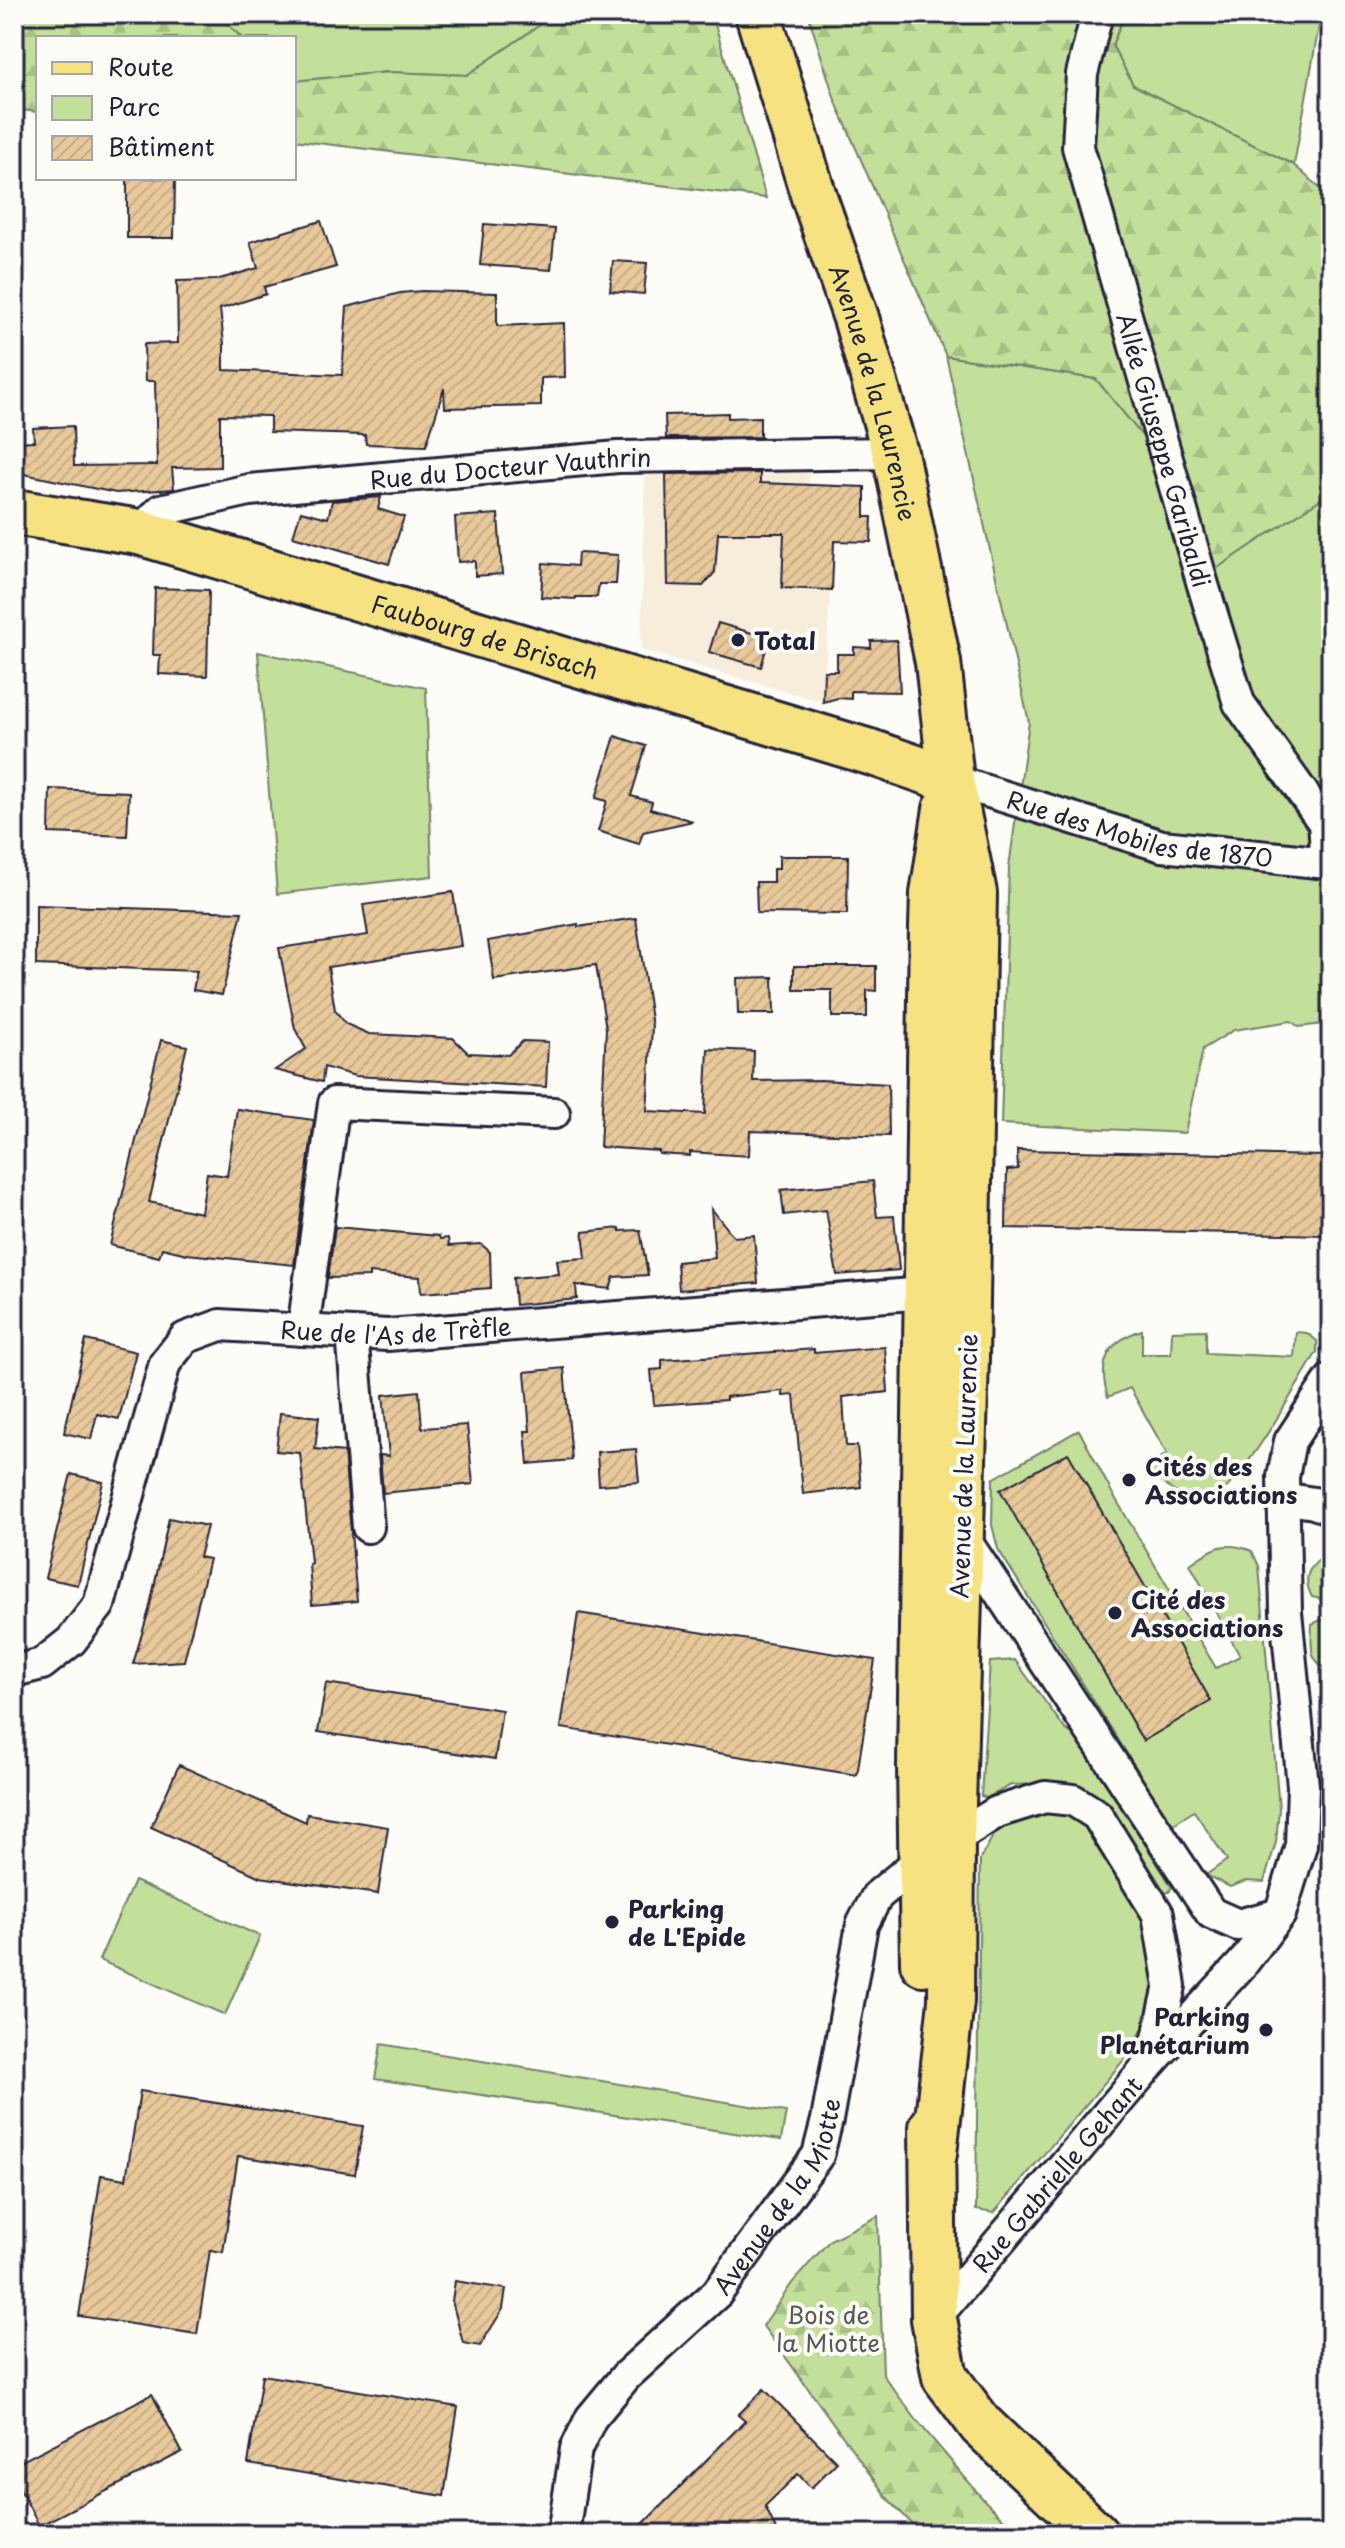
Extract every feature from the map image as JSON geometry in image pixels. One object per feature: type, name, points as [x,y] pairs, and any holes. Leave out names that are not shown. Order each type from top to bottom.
[{"type":"main road","name":"Avenue de la Laurencie","points":[[758,14],[814,197],[856,318],[895,453],[938,662],[951,780],[974,893],[961,1534],[936,1851]]},
{"type":"main road","name":"Faubourg de Brisach","points":[[14,512],[139,532],[873,753],[951,780]]},
{"type":"main road","name":"Avenue de la Laurencie","points":[[951,780],[933,894],[923,1447],[936,1851],[951,2001],[934,2154],[934,2319],[945,2377],[981,2425],[1096,2534]]},
{"type":"street","name":"Allée Giuseppe Garibaldi","points":[[1097,14],[1082,74],[1078,147],[1239,703],[1324,823],[1330,863]]},
{"type":"street","name":"Rue du Docteur Vauthrin","points":[[139,532],[161,510],[249,490],[618,457],[895,453]]},
{"type":"street","name":"Rue des Mobiles de 1870","points":[[951,780],[1162,846],[1330,863]]},
{"type":"street","points":[[303,1330],[334,1103],[554,1113]]},
{"type":"street","name":"Rue de l'As de Trèfle","points":[[14,1671],[42,1664],[71,1641],[99,1605],[165,1363],[185,1338],[220,1325],[387,1335],[925,1293]]},
{"type":"street","points":[[925,1293],[945,1309],[966,1358]]},
{"type":"street","points":[[352,1333],[368,1527]]},
{"type":"street","points":[[1153,2060],[1243,1963],[1280,1914],[1301,1845],[1303,1786],[1286,1612],[1282,1498],[1290,1441],[1331,1379]]},
{"type":"street","points":[[923,1447],[946,1482],[945,1509],[1211,1913],[1238,1925],[1280,1914]]},
{"type":"street","points":[[1282,1498],[1331,1509]]},
{"type":"street","name":"Rue Gabrielle Gehant","points":[[934,2319],[1153,2060],[1170,1986],[1158,1914],[1097,1815],[1073,1800],[1045,1797],[997,1812],[936,1851]]},
{"type":"street","name":"Avenue de la Miotte","points":[[563,2534],[576,2449],[591,2418],[626,2376],[717,2293],[818,2155],[862,1925],[877,1896],[936,1851]]},
{"type":"shaded area","points":[[809,466],[808,552],[833,553],[823,702],[641,650],[645,470]]},
{"type":"green space","points":[[14,14],[217,14],[240,36],[36,36],[36,112],[14,109]]},
{"type":"green space","points":[[217,14],[556,14],[467,75],[388,72],[296,81],[296,36],[240,36]]},
{"type":"green space","points":[[556,14],[712,14],[766,198],[296,140],[296,81],[388,72],[467,75]]},
{"type":"green space","points":[[808,14],[1125,14],[1112,45],[1133,85],[1294,165],[1331,198],[1331,492],[1210,573],[1144,438],[1096,379],[946,356],[835,100]]},
{"type":"green space","points":[[1125,14],[1321,14],[1294,165],[1133,85],[1112,45]]},
{"type":"green space","points":[[946,356],[1096,379],[1144,438],[1210,572],[1331,492],[1331,664],[1327,667],[1331,672],[1331,1023],[1299,1027],[1291,1021],[1234,1030],[1203,1049],[1185,1133],[1001,1124],[1009,867],[1029,722]]},
{"type":"green space","points":[[258,652],[426,688],[432,876],[277,894]]},
{"type":"green space","points":[[1142,1330],[1142,1354],[1171,1354],[1172,1331],[1206,1330],[1206,1353],[1294,1357],[1296,1332],[1307,1333],[1317,1341],[1317,1352],[1254,1454],[1226,1488],[1215,1496],[1204,1499],[1184,1497],[1161,1481],[1147,1466],[1167,1454],[1130,1388],[1108,1397],[1104,1373],[1108,1354],[1121,1340]]},
{"type":"green space","points":[[1079,1430],[1111,1491],[1216,1668],[1240,1656],[1190,1564],[1219,1547],[1234,1546],[1252,1551],[1259,1566],[1279,1809],[1276,1842],[1264,1882],[1246,1881],[1230,1887],[1206,1875],[1227,1860],[1194,1811],[1172,1825],[998,1549],[992,1525],[993,1479]]},
{"type":"green space","points":[[1331,1552],[1331,1596],[1321,1599],[1312,1597],[1307,1582],[1310,1570]]},
{"type":"green space","points":[[1331,1620],[1331,1673],[1318,1663],[1312,1653],[1312,1624]]},
{"type":"green space","points":[[1015,1660],[1065,1729],[1078,1738],[1172,1887],[1169,1892],[1162,1893],[1039,1784],[1011,1785],[987,1798],[981,1796],[990,1662]]},
{"type":"green space","points":[[1055,1810],[1072,1814],[1091,1830],[1146,1920],[1155,1987],[1147,2022],[1123,2061],[994,2213],[976,2210],[980,1859],[997,1829],[1020,1817]]},
{"type":"green space","points":[[134,1881],[260,1936],[225,2015],[99,1960]]},
{"type":"green space","points":[[381,2044],[786,2112],[781,2140],[375,2079]]},
{"type":"green space","name":"Bois de la Miotte","points":[[878,2216],[883,2375],[983,2499],[1018,2534],[922,2534],[888,2499],[763,2326],[792,2283],[830,2240]]},
{"type":"building","points":[[127,180],[175,180],[174,238],[127,238]]},
{"type":"building","points":[[321,221],[336,267],[264,287],[266,294],[220,309],[224,370],[342,375],[347,307],[400,293],[422,291],[497,293],[497,326],[564,323],[565,377],[541,378],[541,406],[445,408],[444,388],[426,446],[366,444],[365,435],[270,432],[270,416],[220,415],[220,467],[172,468],[174,489],[116,493],[14,472],[14,442],[34,441],[33,428],[73,426],[74,466],[157,465],[155,381],[145,381],[144,344],[178,343],[177,281],[216,280],[258,268],[250,242]]},
{"type":"building","points":[[484,224],[555,229],[551,270],[480,265]]},
{"type":"building","points":[[613,261],[647,263],[644,294],[610,291]]},
{"type":"building","points":[[728,413],[728,418],[760,417],[760,437],[666,438],[665,415]]},
{"type":"building","points":[[760,473],[760,483],[865,487],[865,517],[872,517],[871,542],[834,541],[832,590],[782,588],[784,533],[718,533],[715,572],[703,586],[668,585],[666,474]]},
{"type":"building","points":[[381,497],[378,509],[404,517],[389,564],[293,536],[301,511],[328,518],[332,501]]},
{"type":"building","points":[[498,514],[502,574],[475,576],[475,561],[458,562],[455,517]]},
{"type":"building","points":[[578,553],[618,555],[616,584],[599,584],[597,597],[541,597],[543,563],[577,566]]},
{"type":"building","points":[[155,588],[209,590],[207,676],[159,674],[160,655],[153,655]]},
{"type":"building","points":[[718,623],[769,638],[761,667],[709,652]]},
{"type":"building","points":[[897,640],[900,692],[851,691],[851,699],[823,702],[824,671],[837,671],[837,654],[854,654],[854,647],[871,648],[871,641]]},
{"type":"building","points":[[615,736],[646,746],[631,796],[652,802],[650,809],[693,821],[643,832],[639,844],[598,831],[607,801],[596,798]]},
{"type":"building","points":[[50,789],[129,792],[127,836],[49,833]]},
{"type":"building","points":[[779,856],[848,856],[847,914],[757,913],[756,882],[773,882],[773,869],[779,869]]},
{"type":"building","points":[[453,892],[461,946],[328,967],[335,1010],[346,1024],[369,1034],[453,1038],[468,1053],[508,1055],[523,1041],[548,1042],[546,1087],[355,1076],[324,1067],[322,1082],[275,1070],[306,1049],[295,1029],[279,948],[368,935],[363,905]]},
{"type":"building","points":[[36,905],[242,912],[222,995],[193,990],[197,971],[36,965]]},
{"type":"building","points":[[636,918],[652,1027],[647,1111],[705,1114],[708,1049],[754,1051],[753,1081],[821,1080],[888,1084],[889,1136],[750,1131],[749,1156],[690,1152],[690,1156],[600,1147],[606,1029],[596,965],[494,980],[488,941],[578,924],[578,927]]},
{"type":"building","points":[[794,966],[876,966],[876,991],[867,990],[867,1017],[832,1017],[832,990],[794,990]]},
{"type":"building","points":[[773,977],[774,1014],[738,1014],[737,978]]},
{"type":"building","points":[[161,1040],[187,1046],[149,1202],[201,1213],[207,1173],[227,1176],[237,1109],[314,1120],[294,1265],[187,1254],[162,1248],[159,1257],[110,1245]]},
{"type":"building","points":[[1017,1150],[1327,1156],[1325,1235],[1006,1228],[1007,1170],[1018,1169]]},
{"type":"building","points":[[873,1181],[877,1217],[894,1216],[899,1270],[837,1275],[826,1210],[784,1215],[781,1190]]},
{"type":"building","points":[[711,1208],[734,1237],[754,1235],[758,1283],[679,1290],[677,1262],[715,1258]]},
{"type":"building","points":[[335,1227],[439,1236],[440,1239],[448,1238],[449,1246],[481,1244],[490,1252],[491,1288],[421,1293],[420,1277],[369,1273],[369,1277],[328,1278]]},
{"type":"building","points":[[620,1228],[620,1231],[640,1230],[648,1275],[614,1277],[610,1289],[576,1285],[577,1299],[515,1305],[513,1278],[559,1274],[557,1260],[586,1258],[583,1232]]},
{"type":"building","points":[[86,1340],[136,1352],[119,1419],[97,1414],[91,1439],[64,1433]]},
{"type":"building","points":[[885,1347],[888,1392],[843,1397],[846,1446],[857,1446],[861,1487],[803,1494],[794,1395],[783,1396],[783,1391],[726,1397],[726,1400],[654,1405],[651,1370],[662,1369],[662,1360]]},
{"type":"building","points":[[564,1368],[572,1460],[528,1464],[525,1431],[530,1431],[525,1372]]},
{"type":"building","points":[[419,1391],[422,1428],[467,1425],[473,1484],[383,1493],[380,1455],[389,1456],[383,1395]]},
{"type":"building","points":[[280,1413],[319,1417],[315,1449],[344,1452],[357,1601],[312,1605],[300,1453],[276,1451]]},
{"type":"building","points":[[636,1449],[639,1482],[599,1485],[597,1452]]},
{"type":"building","name":"Cité des Associations","points":[[1068,1453],[1211,1701],[1143,1741],[1000,1490]]},
{"type":"building","points":[[71,1474],[103,1482],[78,1585],[45,1578]]},
{"type":"building","points":[[169,1518],[207,1526],[199,1557],[209,1559],[184,1661],[133,1664],[149,1610]]},
{"type":"building","points":[[578,1613],[875,1660],[857,1775],[561,1728]]},
{"type":"building","points":[[326,1683],[502,1710],[495,1759],[318,1732]]},
{"type":"building","points":[[179,1765],[306,1822],[307,1814],[388,1827],[378,1894],[260,1877],[151,1827]]},
{"type":"building","points":[[140,2091],[363,2126],[355,2174],[238,2156],[223,2252],[210,2250],[197,2334],[79,2316],[101,2175],[126,2179]]},
{"type":"building","points":[[455,2281],[506,2289],[503,2309],[480,2346],[463,2343],[452,2301]]},
{"type":"building","points":[[262,2375],[458,2407],[444,2496],[248,2464]]},
{"type":"building","points":[[764,2389],[837,2462],[811,2488],[798,2474],[765,2506],[778,2534],[633,2534],[745,2421],[738,2415]]},
{"type":"building","points":[[152,2394],[182,2452],[39,2526],[14,2477],[14,2465]]},
{"type":"place","name":"Total","points":[[738,640]]},
{"type":"place","name":"Cités des Associations","points":[[1129,1480]]},
{"type":"place","name":"Cité des Associations","points":[[1115,1613]]},
{"type":"place","name":"Parking de L'Epide","points":[[612,1922]]},
{"type":"place","name":"Parking Planétarium","points":[[1266,2030]]}]
